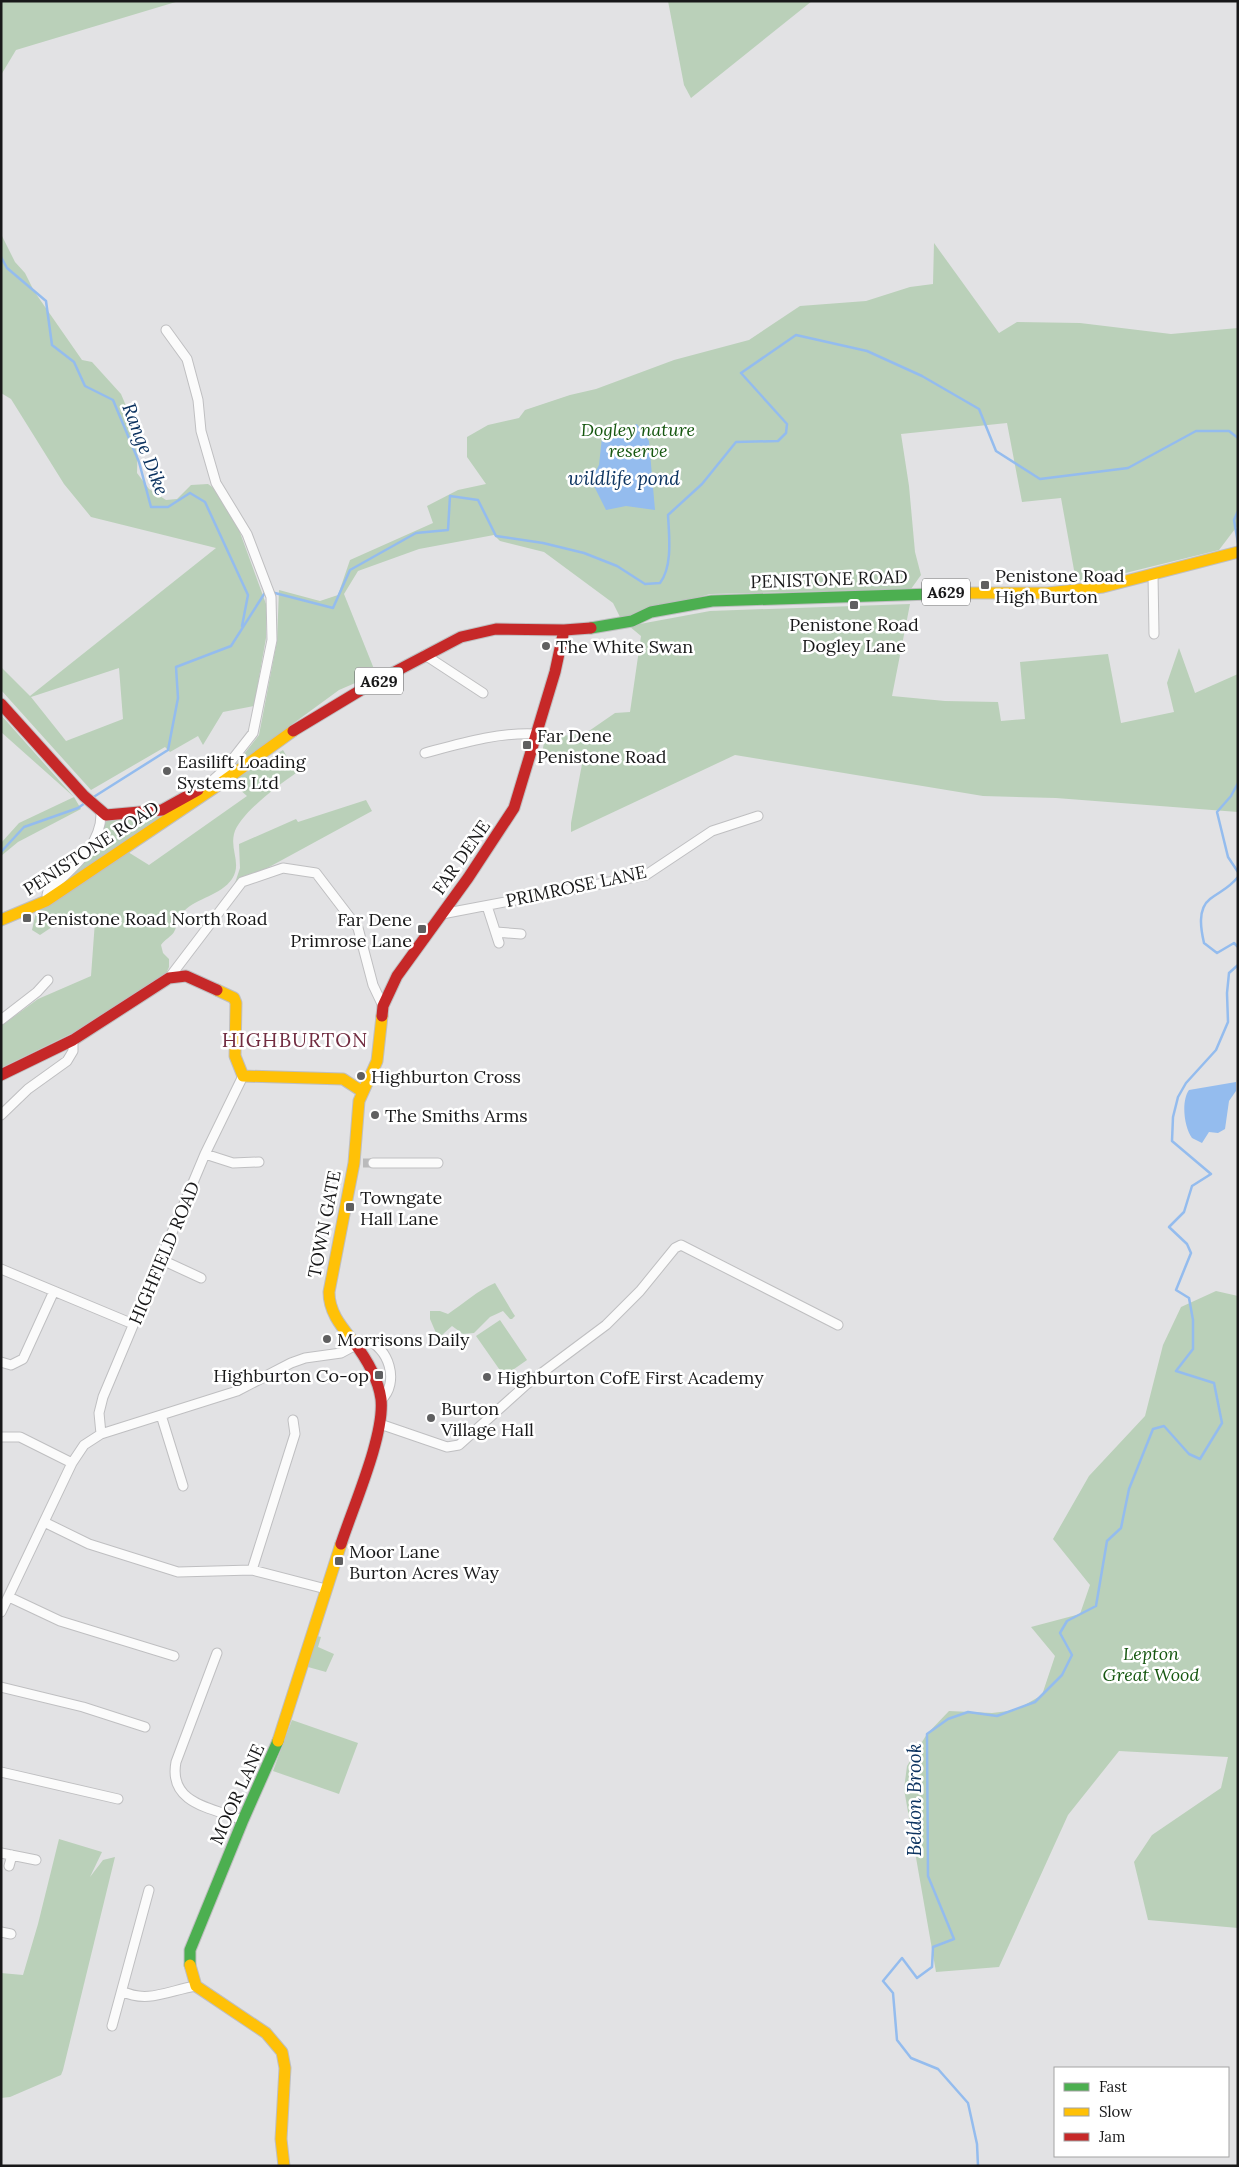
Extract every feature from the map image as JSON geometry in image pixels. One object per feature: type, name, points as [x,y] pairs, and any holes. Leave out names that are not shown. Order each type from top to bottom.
[{"type":"main road","name":"PENISTONE ROAD","points":[[1,920],[46,900],[214,788],[285,736],[425,655],[461,637],[496,629],[564,630],[600,627],[632,621],[652,612],[712,601],[942,592],[1048,593],[1103,586],[1153,575],[1238,552]]},
{"type":"main road","name":"FAR DENE","points":[[363,1092],[377,1062],[383,1006],[397,976],[508,820],[519,795],[555,672],[564,630]]},
{"type":"main road","points":[[1,704],[98,810],[115,816],[162,810],[203,787],[214,788]]},
{"type":"main road","points":[[1,1075],[73,1040],[169,978],[186,976],[234,998],[236,1003],[235,1056],[243,1076],[343,1080],[349,1081],[363,1092]]},
{"type":"main road","name":"TOWN GATE","points":[[356,1344],[336,1319],[330,1302],[329,1292],[331,1274],[346,1212],[363,1163],[357,1114],[363,1092]]},
{"type":"main road","name":"MOOR LANE","points":[[196,1986],[191,1976],[189,1962],[192,1943],[243,1820],[279,1740],[326,1589],[371,1460],[380,1424],[381,1400],[373,1370],[356,1344]]},
{"type":"main road","points":[[196,1986],[266,2032],[282,2052],[285,2068],[281,2139],[284,2166]]},
{"type":"street","points":[[166,330],[187,359],[198,400],[201,431],[216,483],[247,534],[271,598],[272,640],[252,733],[224,770],[214,779],[214,788]]},
{"type":"street","points":[[1153,575],[1154,634]]},
{"type":"street","points":[[425,655],[483,693]]},
{"type":"street","points":[[425,753],[497,735],[515,733],[536,734]]},
{"type":"street","points":[[46,900],[48,891],[84,857],[100,826],[98,810]]},
{"type":"street","name":"PRIMROSE LANE","points":[[442,914],[646,874],[712,831],[758,816]]},
{"type":"street","points":[[169,978],[242,882],[283,868],[316,873],[358,928],[373,985],[383,1006]]},
{"type":"street","points":[[487,906],[500,943]]},
{"type":"street","points":[[496,932],[521,934]]},
{"type":"street","points":[[1,1020],[37,992],[48,980]]},
{"type":"street","points":[[1,1115],[28,1089],[67,1061],[73,1051],[73,1040]]},
{"type":"street","name":"HIGHFIELD ROAD","points":[[101,1434],[101,1405],[133,1324],[205,1154],[243,1076]]},
{"type":"street","points":[[205,1154],[233,1163],[259,1162]]},
{"type":"street","points":[[363,1163],[438,1163]]},
{"type":"street","points":[[380,1424],[447,1448],[459,1445],[527,1384],[606,1325],[640,1291],[675,1248],[681,1245],[838,1325]]},
{"type":"street","points":[[160,1259],[202,1278]]},
{"type":"street","points":[[1,1268],[133,1324]]},
{"type":"street","points":[[1,1362],[11,1365],[23,1359],[54,1291]]},
{"type":"street","name":"MOOR LANE","points":[[356,1344],[365,1340],[370,1341],[379,1348],[388,1362],[389,1391],[381,1400]]},
{"type":"street","points":[[1,1612],[72,1463],[84,1445],[101,1434],[237,1391],[291,1363],[305,1358],[341,1353],[356,1344]]},
{"type":"street","points":[[161,1415],[183,1486]]},
{"type":"street","points":[[252,1570],[295,1434],[293,1420]]},
{"type":"street","points":[[1,1437],[20,1437],[72,1463]]},
{"type":"street","points":[[44,1522],[89,1544],[178,1572],[252,1570],[326,1589]]},
{"type":"street","points":[[8,1597],[60,1621],[174,1656]]},
{"type":"street","points":[[217,1653],[176,1762],[174,1779],[181,1794],[190,1800],[243,1820]]},
{"type":"street","points":[[1,1687],[83,1707],[145,1727]]},
{"type":"street","points":[[1,1772],[92,1796],[118,1799]]},
{"type":"street","points":[[1,1853],[36,1860]]},
{"type":"street","points":[[9,1866],[12,1855]]},
{"type":"street","points":[[124,2020],[113,2022],[149,1890]]},
{"type":"street","points":[[1,1932],[11,1934]]},
{"type":"street","points":[[122,1991],[135,1996],[148,1997],[196,1986]]},
{"type":"green space","points":[[1,1],[179,1],[16,50],[1,75]]},
{"type":"green space","points":[[668,1],[812,1],[691,98],[684,85]]},
{"type":"green space","points":[[1,234],[15,262],[25,273],[34,291],[82,360],[92,362],[121,394],[138,434],[137,473],[149,489],[166,500],[177,499],[191,485],[208,484],[218,491],[238,527],[266,604],[266,638],[254,706],[223,712],[203,745],[198,736],[170,752],[165,747],[91,790],[1,690],[1,667],[30,696],[216,548],[91,517],[64,484],[11,399],[1,393]],"holes":[[[119,668],[123,719],[66,741],[31,697]]]},
{"type":"green space","name":"Dogley nature reserve","points":[[934,243],[999,333],[1017,322],[1080,323],[1171,334],[1238,328],[1238,525],[1219,550],[1101,579],[1076,581],[1061,498],[1022,502],[1007,423],[901,434],[909,486],[915,552],[921,575],[911,589],[710,594],[621,619],[613,603],[544,552],[500,541],[494,535],[419,549],[358,571],[344,594],[376,674],[339,690],[234,767],[259,735],[277,641],[279,590],[320,601],[338,595],[350,560],[433,523],[427,506],[458,490],[486,484],[467,457],[467,437],[488,425],[519,418],[525,410],[570,395],[596,389],[674,360],[749,340],[800,306],[866,301],[910,287],[933,284]]},
{"type":"green space","points":[[910,604],[892,696],[945,701],[998,702],[1001,721],[1025,719],[1020,662],[1108,654],[1121,723],[1174,712],[1167,683],[1179,648],[1195,693],[1238,674],[1238,812],[1056,798],[983,796],[735,755],[571,832],[582,764],[541,758],[545,738],[586,733],[615,713],[630,712],[641,636],[629,626],[710,611]]},
{"type":"green space","points":[[1,715],[74,797],[1,732]]},
{"type":"green space","points":[[283,750],[296,773],[260,800],[237,826],[233,840],[236,862],[235,873],[222,889],[195,903],[182,913],[174,932],[161,945],[163,953],[169,959],[169,967],[166,974],[87,1026],[1,1068],[1,1026],[38,999],[91,976],[95,921],[70,915],[40,935],[32,930],[36,912],[128,852],[149,865],[247,796],[231,782]]},
{"type":"green space","points":[[74,797],[81,809],[18,842],[1,856],[1,843],[19,823]]},
{"type":"green space","points":[[366,800],[372,811],[234,886],[240,868],[239,844],[296,819],[298,822]]},
{"type":"green space","points":[[164,815],[67,880],[89,857],[107,820]]},
{"type":"green space","points":[[495,1283],[515,1316],[512,1319],[503,1311],[490,1317],[474,1333],[463,1334],[452,1326],[442,1335],[436,1333],[430,1319],[430,1311],[440,1311],[448,1314],[477,1293]]},
{"type":"green space","name":"Lepton Great Wood","points":[[1216,1291],[1238,1296],[1238,1928],[1148,1920],[1134,1862],[1152,1835],[1221,1788],[1228,1757],[1119,1751],[1068,1815],[999,1967],[936,1972],[904,1789],[907,1766],[927,1734],[949,1711],[992,1713],[1016,1710],[1042,1695],[1055,1656],[1031,1627],[1080,1614],[1090,1585],[1053,1539],[1089,1476],[1145,1416],[1163,1345],[1181,1307]]},
{"type":"green space","points":[[500,1320],[527,1360],[504,1376],[476,1336]]},
{"type":"green space","points":[[317,1636],[321,1637],[318,1647],[334,1654],[326,1672],[308,1667]]},
{"type":"green space","points":[[292,1720],[358,1743],[339,1794],[273,1771]]},
{"type":"green space","points":[[59,1839],[102,1852],[90,1877],[103,1860],[115,1857],[61,2075],[10,2097],[1,2098],[1,1973],[23,1975]]},
{"type":"water","name":"wildlife pond","points":[[637,424],[649,441],[655,510],[626,506],[606,510],[591,480],[599,465],[602,437]]},
{"type":"water","points":[[1236,1082],[1236,1091],[1229,1101],[1225,1129],[1218,1133],[1209,1132],[1202,1143],[1192,1138],[1184,1114],[1185,1101],[1189,1090]]},
{"type":"waterway","name":"Range Dike","points":[[1,257],[7,268],[46,301],[52,345],[74,362],[85,386],[113,400],[139,462],[151,507],[168,507],[190,493],[205,502],[248,595],[242,626]]},
{"type":"waterway","points":[[271,592],[333,608],[350,570],[416,533],[448,530],[450,496],[478,500],[496,536],[543,543],[584,553],[617,566],[645,584],[660,583],[669,559],[668,515],[702,484],[736,442],[778,441],[786,433],[787,424],[741,373],[796,335],[867,351],[922,376],[979,409],[996,451],[1040,479],[1128,468],[1196,431],[1229,431],[1238,438]]},
{"type":"waterway","name":"Beldon Brook","points":[[1238,511],[1234,520],[1238,543]]},
{"type":"waterway","points":[[92,798],[168,750],[178,698],[176,667],[231,646],[266,591]]},
{"type":"waterway","name":"Beldon Brook","points":[[1238,783],[1231,796],[1217,812],[1228,857],[1238,872]]},
{"type":"waterway","points":[[1,852],[24,827],[78,808],[85,803]]},
{"type":"waterway","name":"Beldon Brook","points":[[1238,877],[1206,903],[1201,920],[1204,943],[1217,953],[1234,943],[1238,947]]},
{"type":"waterway","name":"Beldon Brook","points":[[978,2166],[977,2144],[968,2103],[938,2069],[911,2058],[897,2040],[893,1993],[883,1981],[902,1958],[917,1978],[932,1967],[933,1947],[954,1939],[928,1876],[927,1734],[948,1719],[968,1712],[997,1716],[1035,1702],[1062,1675],[1072,1655],[1060,1633],[1067,1621],[1096,1606],[1107,1541],[1121,1528],[1129,1489],[1153,1429],[1164,1426],[1189,1454],[1200,1459],[1222,1423],[1214,1383],[1176,1371],[1193,1349],[1193,1320],[1189,1298],[1176,1290],[1191,1253],[1187,1244],[1169,1227],[1184,1212],[1192,1186],[1211,1174],[1172,1141],[1173,1117],[1178,1097],[1186,1083],[1216,1050],[1228,1022],[1227,993],[1229,973],[1238,965]]},
{"type":"tunnel","points":[[363,1163],[373,1163]]},
{"type":"traffic: fast","points":[[591,628],[632,621],[651,612],[712,601],[963,593]]},
{"type":"traffic: fast","points":[[190,1965],[190,1950],[243,1820],[278,1741]]},
{"type":"traffic: slow","points":[[963,593],[1048,593],[1103,587],[1238,552]]},
{"type":"traffic: slow","points":[[1,920],[46,901],[214,788],[293,731]]},
{"type":"traffic: slow","points":[[217,990],[234,998],[236,1003],[235,1056],[243,1076],[343,1079],[363,1092]]},
{"type":"traffic: slow","points":[[353,1341],[333,1312],[329,1292],[354,1163],[359,1101],[377,1061],[382,1016]]},
{"type":"traffic: slow","points":[[278,1741],[341,1544]]},
{"type":"traffic: slow","points":[[190,1965],[196,1986],[266,2033],[282,2052],[285,2068],[281,2139],[284,2166]]},
{"type":"traffic: jam","points":[[293,731],[366,687],[461,637],[496,629],[564,630],[591,628]]},
{"type":"traffic: jam","points":[[382,1016],[383,1006],[397,976],[468,878],[514,808],[555,672],[564,630]]},
{"type":"traffic: jam","points":[[1,704],[84,796],[106,815],[162,810],[198,790]]},
{"type":"traffic: jam","points":[[1,1075],[73,1040],[169,978],[186,976],[217,990]]},
{"type":"traffic: jam","points":[[341,1544],[367,1471],[381,1414],[381,1399],[374,1375],[353,1341]]},
{"type":"place","name":"Penistone Road High Burton","points":[[985,585]]},
{"type":"place","name":"Penistone Road Dogley Lane","points":[[854,605]]},
{"type":"place","name":"The White Swan","points":[[546,646]]},
{"type":"place","name":"Far Dene Penistone Road","points":[[527,745]]},
{"type":"place","name":"Easilift Loading Systems Ltd","points":[[167,771]]},
{"type":"place","name":"Penistone Road North Road","points":[[27,918]]},
{"type":"place","name":"Far Dene Primrose Lane","points":[[422,929]]},
{"type":"place","name":"Highburton Cross","points":[[361,1076]]},
{"type":"place","name":"The Smiths Arms","points":[[375,1115]]},
{"type":"place","name":"Towngate Hall Lane","points":[[350,1207]]},
{"type":"place","name":"Morrisons Daily","points":[[327,1339]]},
{"type":"place","name":"Highburton Co-op","points":[[379,1375]]},
{"type":"place","name":"Highburton CofE First Academy","points":[[487,1377]]},
{"type":"place","name":"Burton Village Hall","points":[[431,1418]]},
{"type":"place","name":"Moor Lane Burton Acres Way","points":[[339,1561]]},
{"type":"district","name":"HIGHBURTON","points":[[295,1039]]}]
